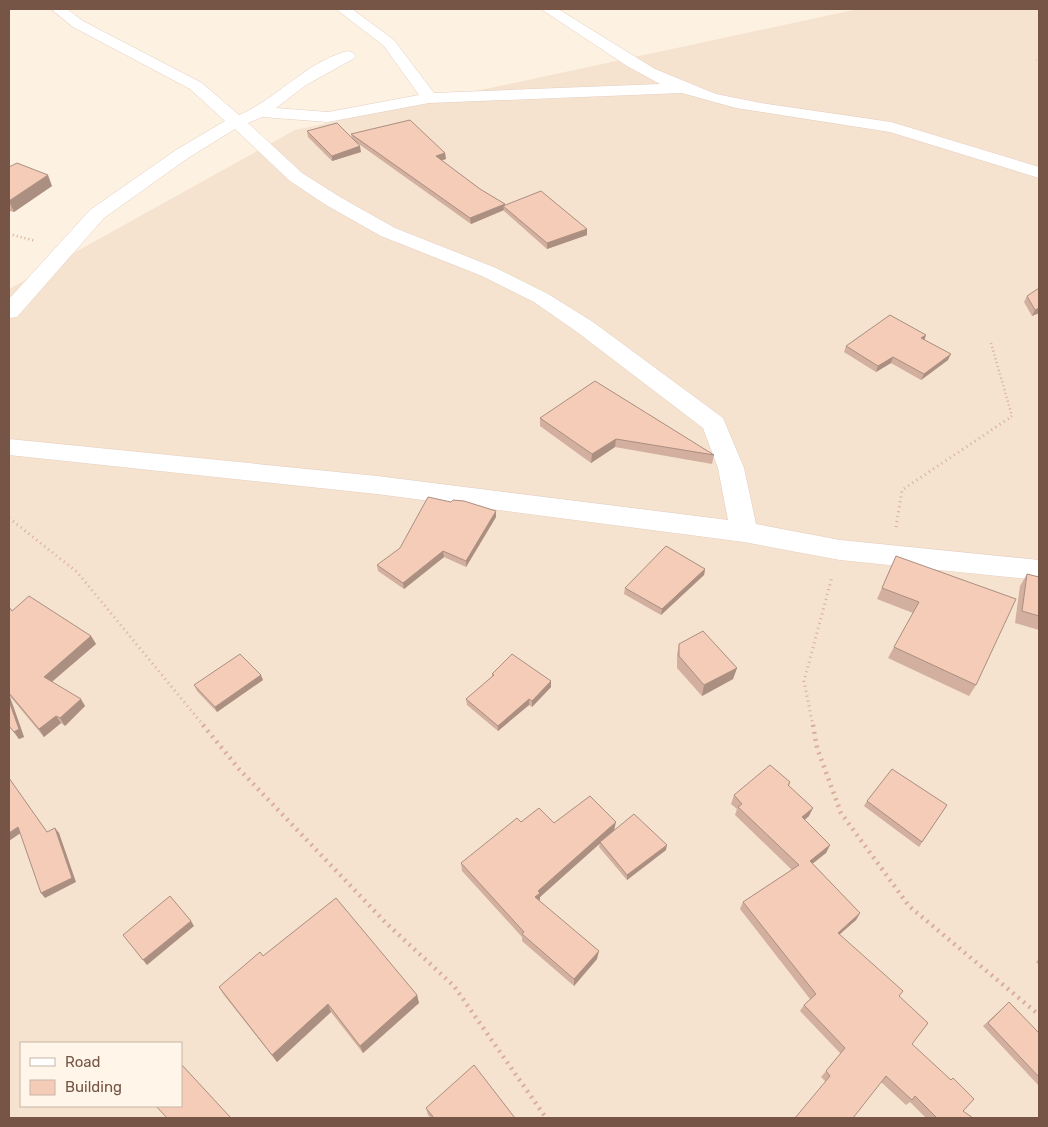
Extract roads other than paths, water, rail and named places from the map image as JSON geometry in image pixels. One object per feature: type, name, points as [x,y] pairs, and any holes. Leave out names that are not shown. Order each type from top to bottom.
[{"type":"street","points":[[58,9],[78,24],[196,86],[277,157],[296,177],[333,201],[388,232],[489,272],[541,298],[585,327],[714,424],[731,468],[744,532]]},
{"type":"street","points":[[342,9],[389,43],[429,98]]},
{"type":"street","points":[[548,9],[626,59],[683,88],[712,99],[746,106],[838,117],[892,128],[1039,173]]},
{"type":"street","points":[[9,312],[97,214],[182,154],[235,122],[260,112],[300,82],[348,56]]},
{"type":"street","points":[[260,112],[328,117],[429,98],[683,88]]},
{"type":"street","points":[[9,447],[174,462],[387,485],[744,532],[840,550],[1039,570]]}]
